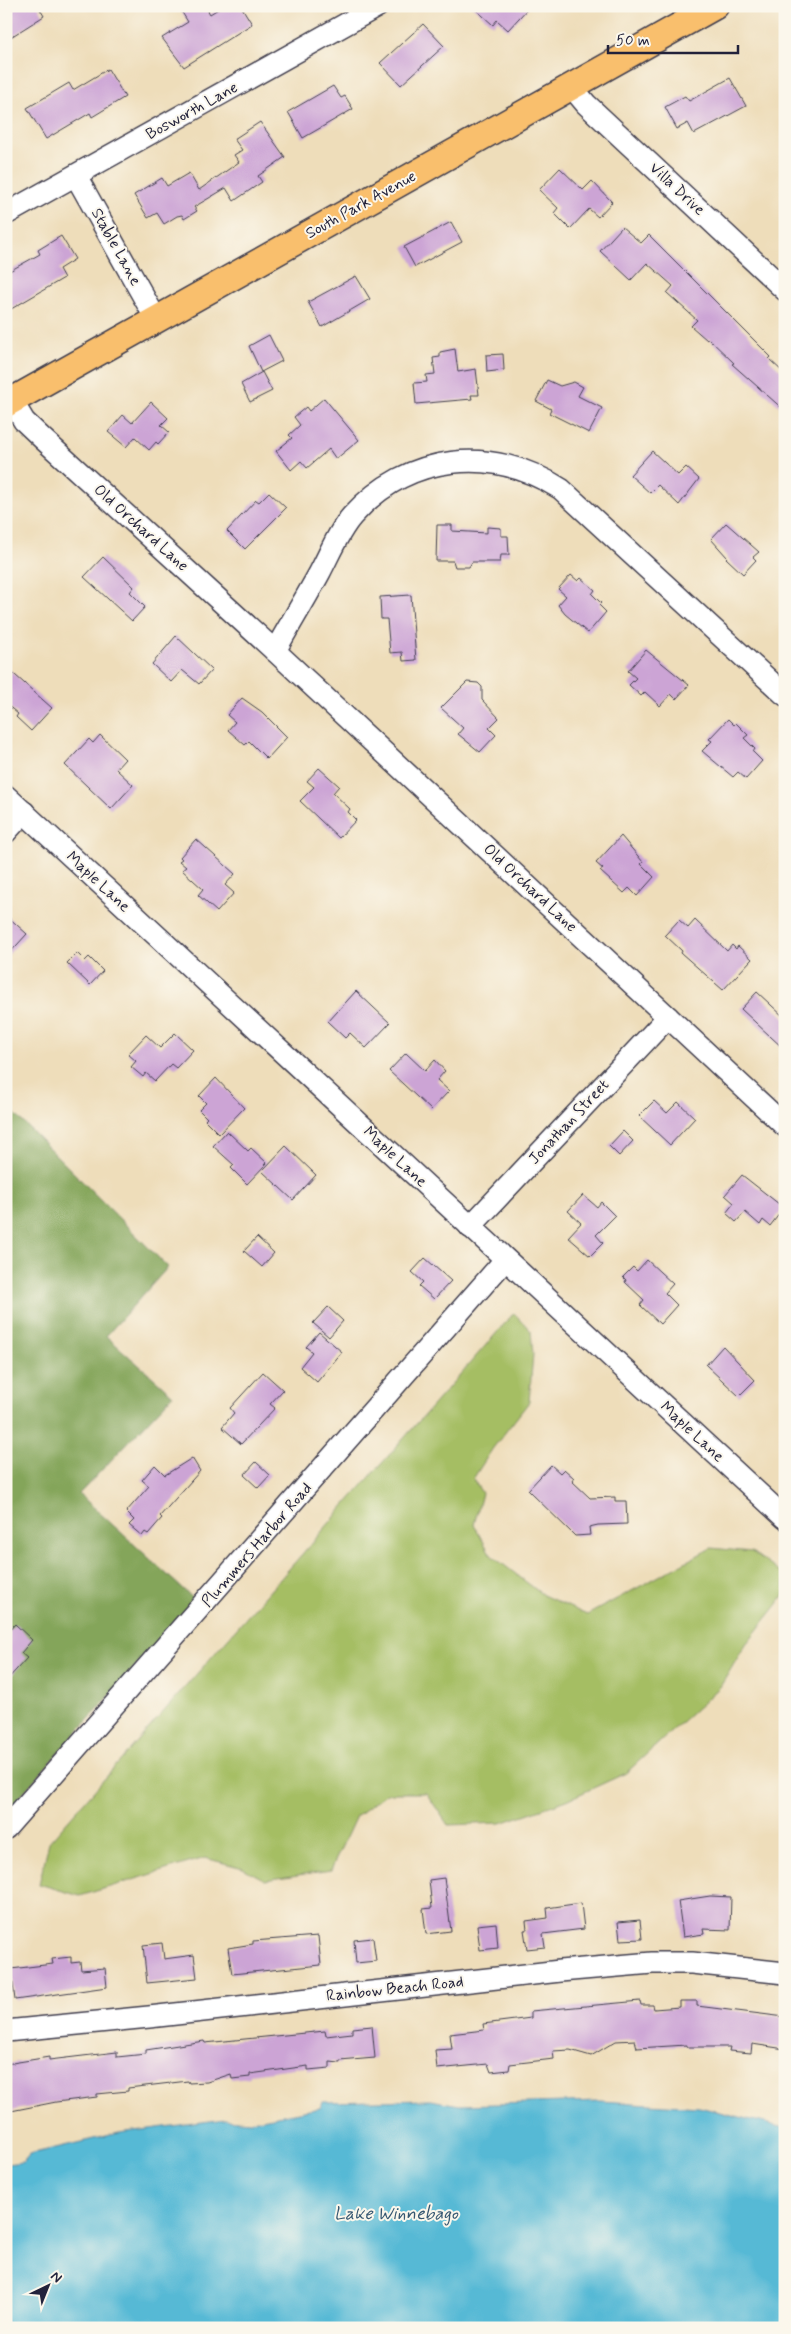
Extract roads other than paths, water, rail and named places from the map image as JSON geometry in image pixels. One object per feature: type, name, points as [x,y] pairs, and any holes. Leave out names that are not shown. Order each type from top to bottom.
[{"type":"main road","name":"South Park Avenue","points":[[9,402],[715,6]]},
{"type":"street","name":"Bosworth Lane","points":[[6,214],[378,6]]},
{"type":"street","name":"Villa Drive","points":[[571,86],[586,104],[785,290]]},
{"type":"street","name":"Stable Lane","points":[[76,176],[156,319]]},
{"type":"street","name":"Old Orchard Lane","points":[[9,402],[24,421],[43,439],[275,651],[785,1126]]},
{"type":"street","points":[[275,651],[342,530],[364,504],[395,480],[428,467],[458,460],[485,461],[517,467],[548,480],[561,489],[785,696]]},
{"type":"street","name":"Maple Lane","points":[[6,796],[785,1518]]},
{"type":"street","points":[[6,832],[24,812]]},
{"type":"street","name":"Jonathan Street","points":[[470,1227],[668,1017]]},
{"type":"street","name":"Plummers Harbor Road","points":[[6,1828],[505,1260]]},
{"type":"street","name":"Rainbow Beach Road","points":[[6,2031],[149,2017],[560,1970],[652,1963],[692,1963],[785,1973]]},
{"type":"water","name":"Lake Winnebago","points":[[430,2100],[460,2105],[600,2101],[699,2107],[785,2128],[785,2328],[6,2328],[6,2164],[23,2162],[30,2154],[119,2133],[225,2119],[251,2121],[320,2108],[323,2102]]}]
